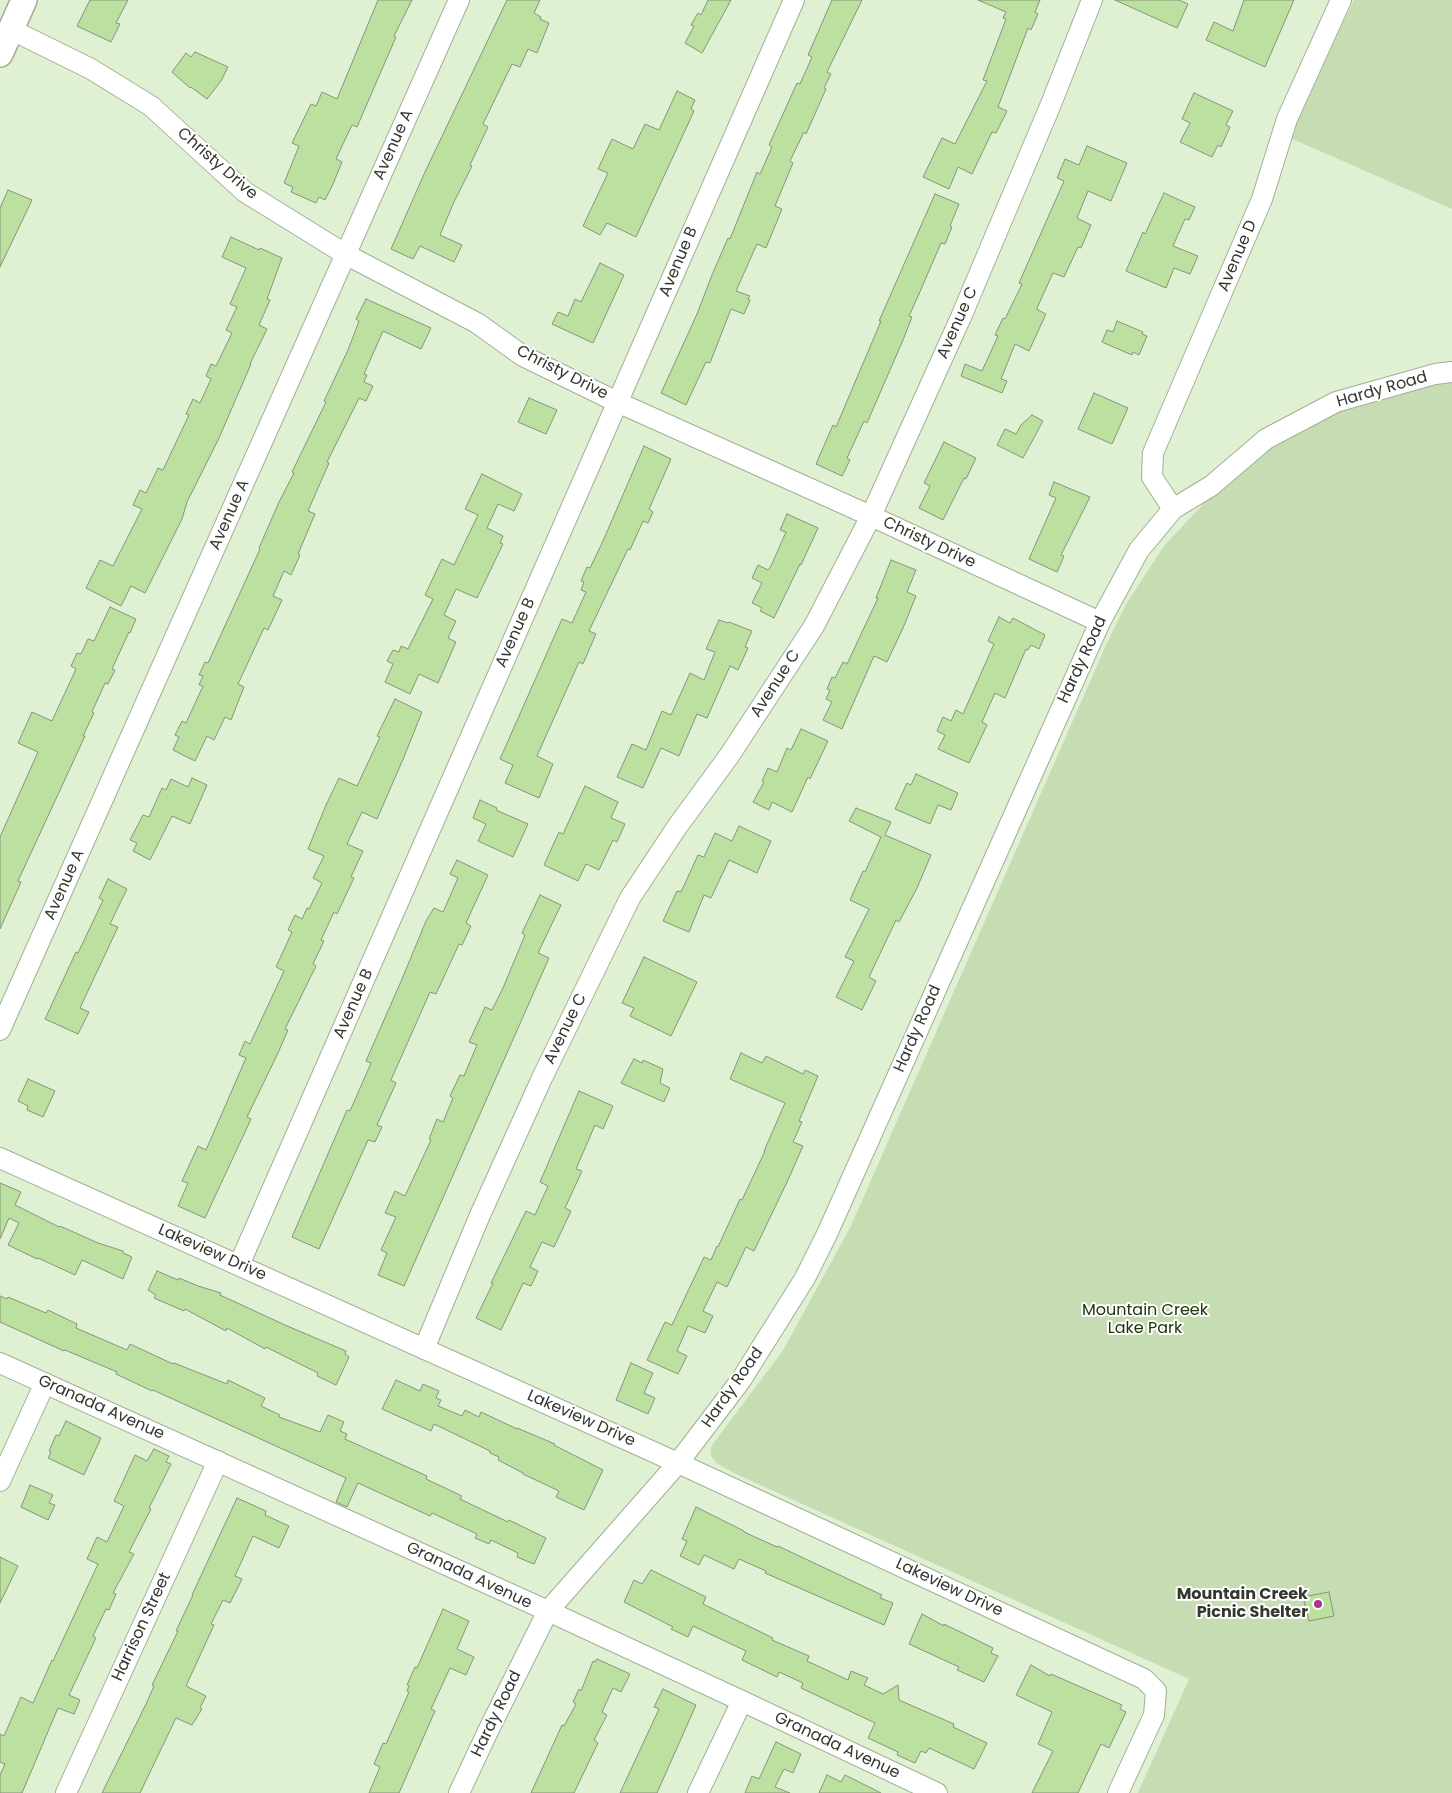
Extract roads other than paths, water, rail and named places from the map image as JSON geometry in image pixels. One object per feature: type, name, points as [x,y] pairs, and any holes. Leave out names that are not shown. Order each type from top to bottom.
[{"type":"street","points":[[0,54],[24,0]]},
{"type":"street","name":"Avenue A","points":[[0,1030],[458,0]]},
{"type":"street","name":"Avenue B","points":[[239,1266],[794,0]]},
{"type":"street","name":"Avenue C","points":[[424,1349],[480,1215],[542,1078],[630,898],[677,827],[729,756],[814,626],[870,516],[961,317],[1051,104],[1092,0]]},
{"type":"street","name":"Avenue D","points":[[1173,509],[1152,477],[1154,453],[1262,199],[1287,119],[1341,0]]},
{"type":"street","name":"Christy Drive","points":[[10,29],[91,69],[151,106],[245,192],[345,254],[477,323],[523,356],[617,402],[1100,622]]},
{"type":"street","name":"Hardy Road","points":[[459,1793],[548,1611],[678,1463],[741,1380],[805,1278],[831,1225],[1100,622],[1140,550],[1173,509],[1211,486],[1266,439],[1336,402],[1434,374],[1452,372]]},
{"type":"street","name":"Lakeview Drive","points":[[0,1158],[678,1463],[1144,1679],[1156,1691],[1154,1715],[1118,1793]]},
{"type":"street","name":"Granada Avenue","points":[[0,1363],[742,1700],[910,1787],[937,1793]]},
{"type":"street","points":[[0,1481],[45,1383]]},
{"type":"street","name":"Harrison Street","points":[[66,1793],[218,1461]]},
{"type":"street","points":[[698,1793],[742,1700]]},
{"type":"place","name":"Mountain Creek Picnic Shelter","points":[[1318,1604]]},
{"type":"park label","name":"Mountain Creek Lake Park","points":[[1145,1320]]}]
